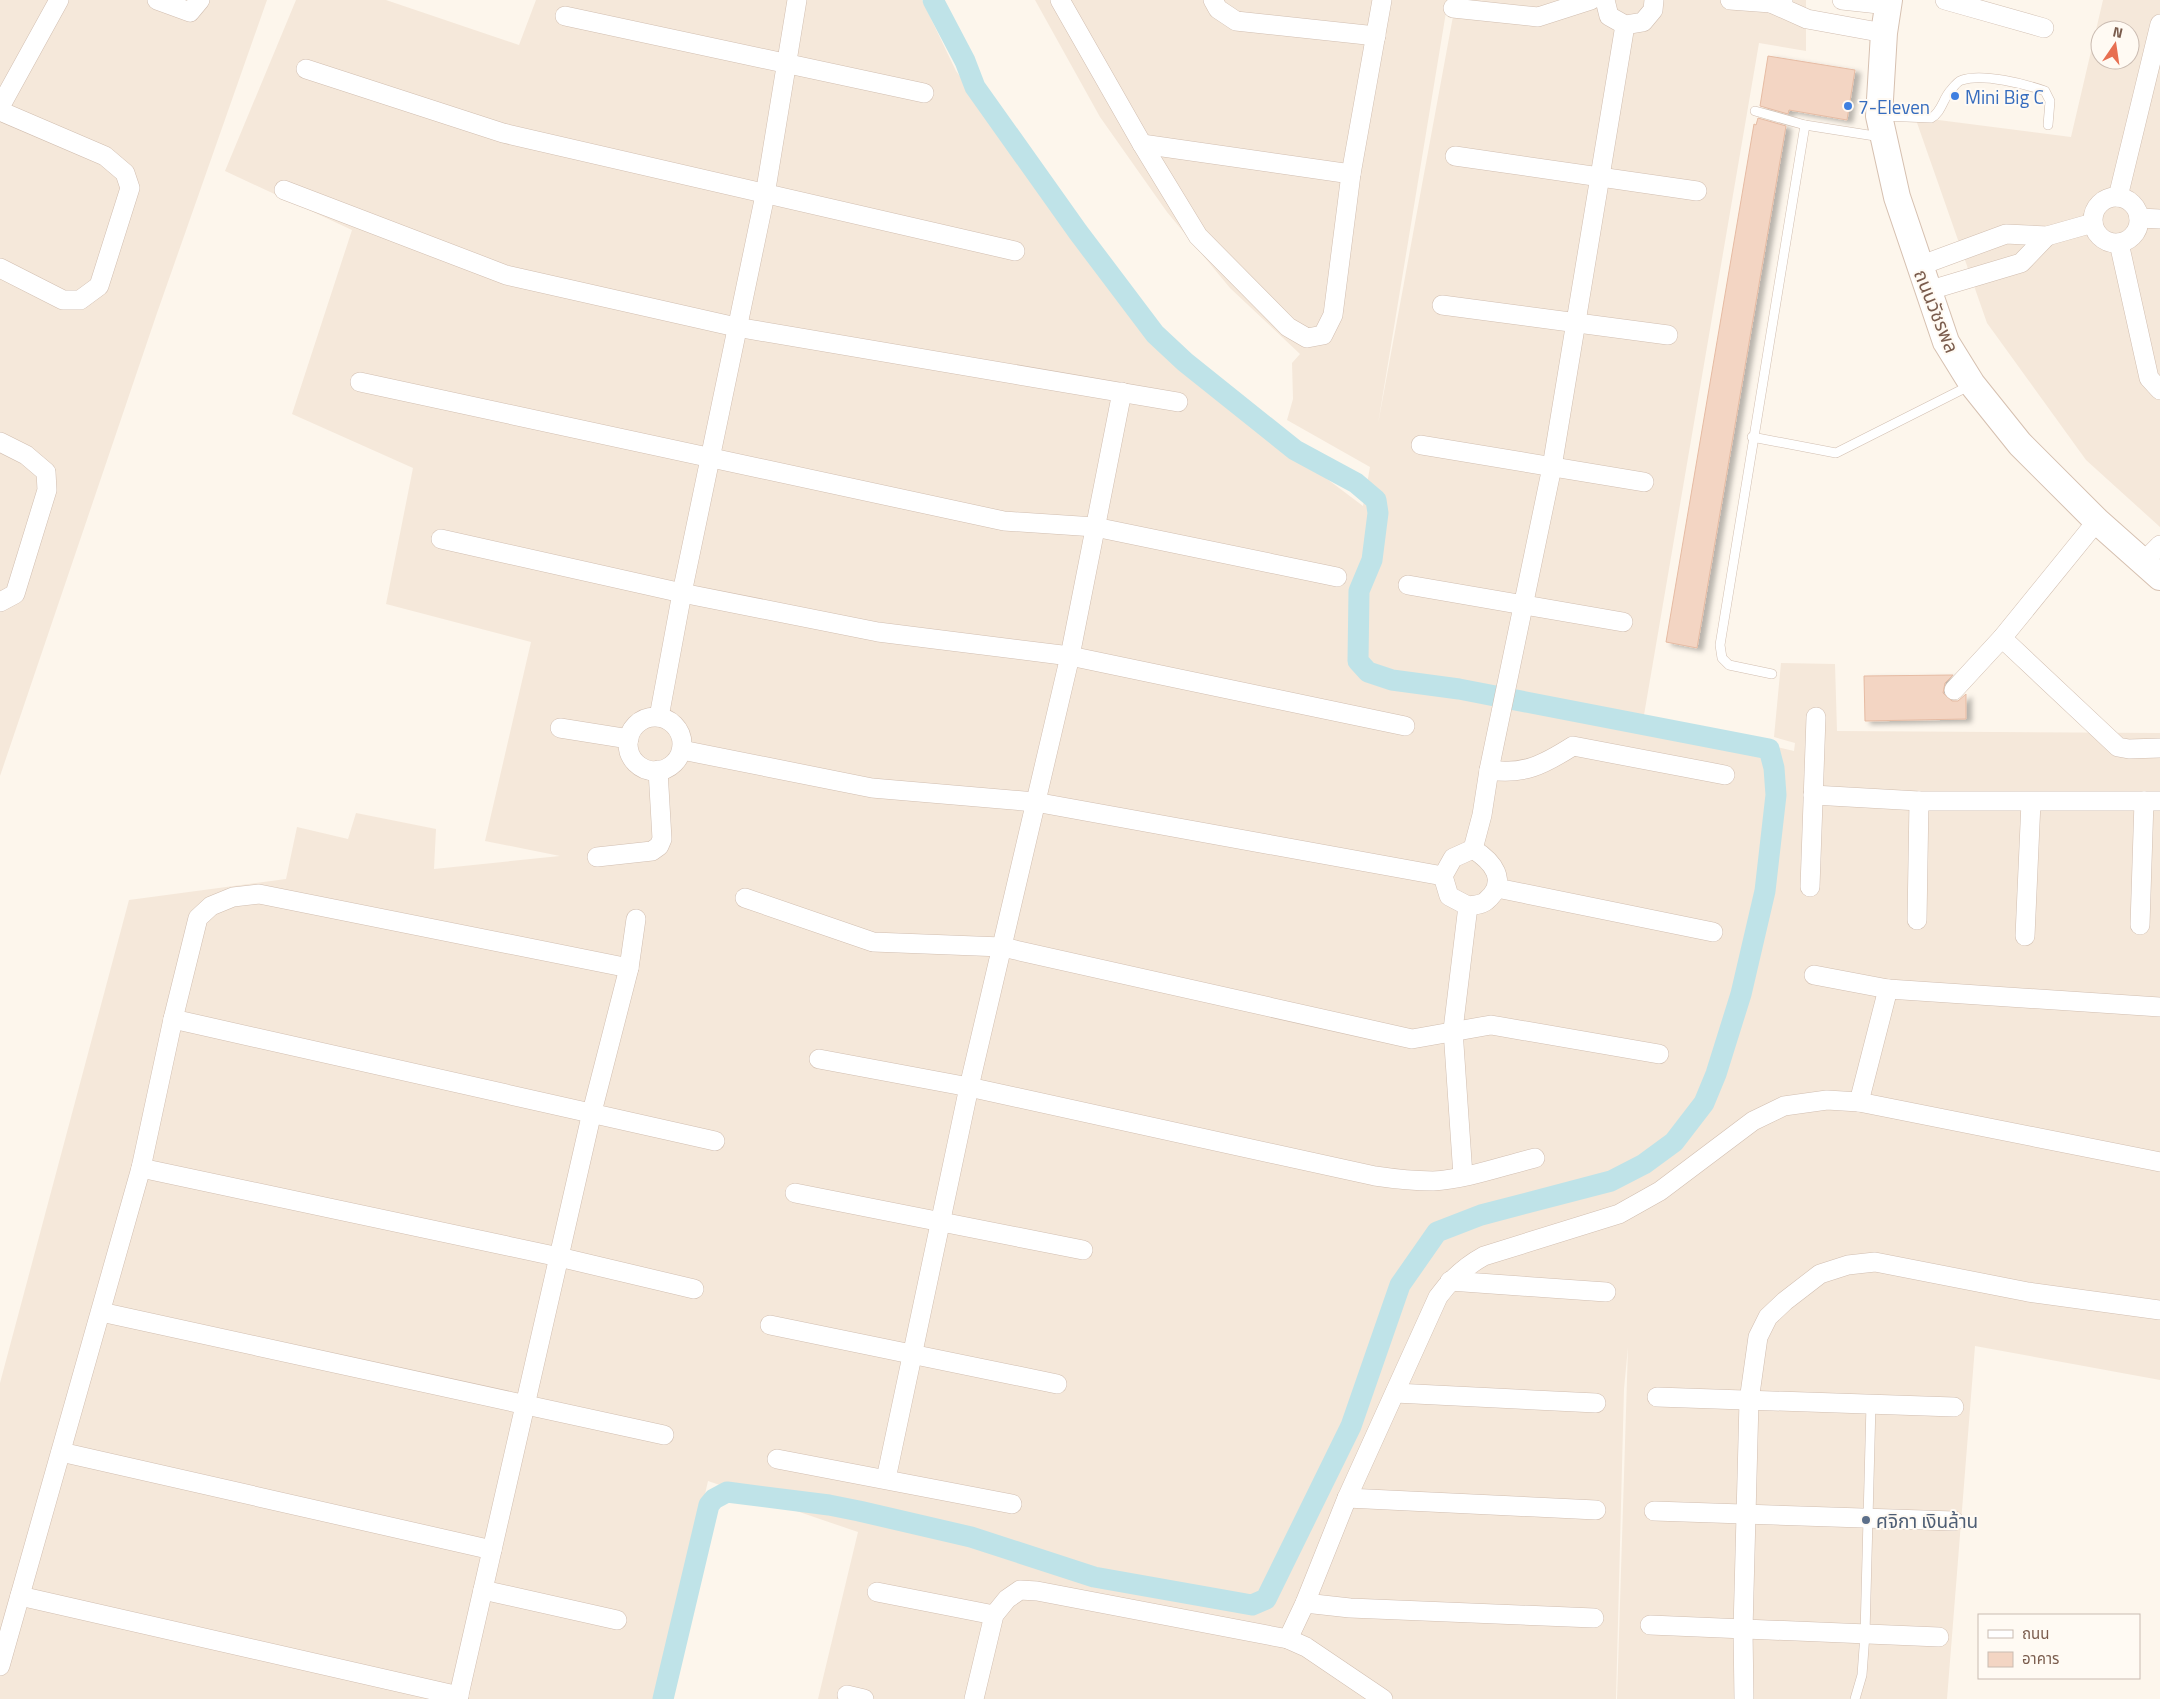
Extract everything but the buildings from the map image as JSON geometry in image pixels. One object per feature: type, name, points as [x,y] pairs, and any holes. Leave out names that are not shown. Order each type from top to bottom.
[{"type":"street","points":[[0,107],[59,0]]},
{"type":"street","points":[[157,0],[190,12],[200,0]]},
{"type":"street","points":[[659,717],[736,327],[765,195],[788,64],[796,0]]},
{"type":"street","points":[[1060,0],[1142,144],[1198,236],[1288,327],[1307,338],[1323,335],[1332,315],[1350,174],[1382,0]]},
{"type":"street","points":[[1212,0],[1218,9],[1236,21],[1376,36]]},
{"type":"street","points":[[1454,8],[1538,17],[1591,0]]},
{"type":"street","points":[[1605,0],[1609,16],[1625,25],[1643,22],[1653,10],[1654,0]]},
{"type":"street","points":[[1730,0],[1779,2],[1807,19],[1884,33]]},
{"type":"street","points":[[1842,0],[1888,2]]},
{"type":"street","points":[[1945,0],[2044,28]]},
{"type":"street","name":"ถนนวัชรพล","points":[[1888,2],[1884,33],[1881,127],[1896,197],[1946,342],[1972,384],[2020,444],[2097,521],[2154,561]]},
{"type":"street","points":[[565,16],[924,93]]},
{"type":"street","points":[[2118,197],[2160,24]]},
{"type":"street","points":[[1473,849],[1482,815],[1488,770],[1521,606],[1552,467],[1625,25]]},
{"type":"street","points":[[306,69],[503,133],[765,195],[1015,251]]},
{"type":"street","points":[[0,112],[105,156],[125,173],[130,188],[99,286],[80,300],[63,300],[0,268]]},
{"type":"street","points":[[1142,144],[1350,174]]},
{"type":"street","points":[[1455,156],[1697,191]]},
{"type":"street","points":[[284,190],[506,275],[736,327],[1178,402]]},
{"type":"street","points":[[2118,197],[2130,201],[2139,218],[2136,232],[2119,243],[2105,240],[2099,236],[2093,223],[2095,210],[2099,204],[2104,200],[2118,197]]},
{"type":"street","points":[[2139,218],[2160,219]]},
{"type":"street","points":[[1919,266],[2006,234],[2047,236],[2093,223]]},
{"type":"street","points":[[1927,291],[2021,263],[2047,236]]},
{"type":"street","points":[[2119,243],[2149,378],[2160,390]]},
{"type":"street","points":[[1442,305],[1668,335]]},
{"type":"street","points":[[360,382],[711,456],[1004,521],[1095,528],[1337,578]]},
{"type":"street","points":[[886,1479],[942,1222],[969,1087],[1070,656],[1122,392]]},
{"type":"street","points":[[0,442],[26,455],[46,472],[47,490],[15,594],[0,602]]},
{"type":"street","points":[[1421,445],[1644,482]]},
{"type":"street","points":[[1954,690],[2002,638],[2097,521]]},
{"type":"street","points":[[441,539],[682,593],[878,632],[1070,656],[1404,726]]},
{"type":"street","points":[[1408,585],[1521,606],[1623,622]]},
{"type":"street","points":[[2002,638],[2118,747],[2128,749],[2160,748]]},
{"type":"street","points":[[659,717],[666,719],[678,728],[681,735],[682,750],[673,764],[658,770],[650,770],[636,762],[631,755],[629,739],[634,727],[639,722],[646,718],[659,717]]},
{"type":"street","points":[[1810,887],[1816,717]]},
{"type":"street","points":[[560,728],[629,739]]},
{"type":"street","points":[[1488,770],[1509,773],[1537,768],[1572,746],[1725,775]]},
{"type":"street","points":[[682,750],[872,788],[1035,802],[1443,876]]},
{"type":"street","points":[[597,858],[652,851],[659,846],[662,839],[658,770]]},
{"type":"street","points":[[1813,795],[1918,801],[2152,801],[2140,925]]},
{"type":"street","points":[[1917,920],[1918,801]]},
{"type":"street","points":[[2025,936],[2031,802]]},
{"type":"street","points":[[1473,849],[1488,858],[1497,872],[1497,888],[1486,902],[1468,906],[1449,896],[1443,876],[1453,858],[1473,849]]},
{"type":"street","points":[[1497,888],[1713,932]]},
{"type":"street","points":[[0,1666],[141,1168],[173,1019],[198,918],[211,906],[233,897],[267,896],[629,968]]},
{"type":"street","points":[[745,898],[873,942],[1002,947],[1412,1039],[1453,1030],[1491,1025],[1659,1054]]},
{"type":"street","points":[[1463,1176],[1453,1030],[1468,906]]},
{"type":"street","points":[[20,1596],[459,1698],[592,1112],[629,968],[636,918]]},
{"type":"street","points":[[1814,975],[1888,989],[2160,1007]]},
{"type":"street","points":[[1859,1102],[1888,989]]},
{"type":"street","points":[[173,1019],[715,1141]]},
{"type":"street","points":[[819,1059],[969,1087],[1375,1176],[1410,1181],[1463,1176],[1535,1158]]},
{"type":"street","points":[[1288,1638],[1305,1603],[1347,1498],[1438,1297],[1450,1281],[1464,1268],[1484,1256],[1619,1214],[1660,1191],[1753,1121],[1784,1106],[1827,1100],[1859,1102],[2160,1162]]},
{"type":"street","points":[[141,1168],[559,1257],[694,1289]]},
{"type":"street","points":[[795,1193],[1083,1250]]},
{"type":"street","points":[[1744,1699],[1743,1630],[1749,1401],[1758,1337],[1768,1317],[1785,1301],[1820,1274],[1848,1266],[1875,1262],[2028,1292],[2160,1310]]},
{"type":"street","points":[[1450,1281],[1606,1292]]},
{"type":"street","points":[[101,1312],[526,1403],[664,1435]]},
{"type":"street","points":[[770,1325],[1057,1384]]},
{"type":"street","points":[[1395,1393],[1596,1403]]},
{"type":"street","points":[[1657,1397],[1954,1407]]},
{"type":"street","points":[[61,1452],[492,1550]]},
{"type":"street","points":[[777,1459],[1012,1504]]},
{"type":"street","points":[[1347,1498],[1596,1510]]},
{"type":"street","points":[[1654,1510],[1954,1520]]},
{"type":"street","points":[[483,1590],[617,1620]]},
{"type":"street","points":[[974,1699],[994,1615],[1007,1598],[1020,1590],[1037,1591],[1288,1638],[1306,1647],[1383,1699]]},
{"type":"street","points":[[877,1592],[994,1615]]},
{"type":"street","points":[[1305,1603],[1360,1608],[1594,1618]]},
{"type":"street","points":[[1650,1625],[1939,1636]]},
{"type":"lane","points":[[1755,111],[1805,125],[1881,127],[1931,118],[1937,115],[1949,91],[1960,80],[1979,77],[2033,87],[2045,92],[2050,101],[2048,125]]},
{"type":"lane","points":[[1772,674],[1728,665],[1722,658],[1720,646],[1752,437],[1805,125]]},
{"type":"lane","points":[[1752,437],[1836,453],[1972,384]]},
{"type":"lane","points":[[1855,1699],[1862,1675],[1865,1634],[1871,1404]]},
{"type":"shaded area","points":[[0,0],[267,0],[157,313],[0,776]]},
{"type":"shaded area","points":[[296,0],[386,0],[519,45],[536,0],[922,0],[956,71],[1169,360],[1363,506],[1370,467],[1287,420],[1293,399],[1292,363],[1300,354],[1230,288],[1167,212],[1100,117],[1035,0],[1448,0],[1378,424],[1456,0],[1806,0],[1806,51],[1759,43],[1644,715],[1794,751],[1795,743],[1774,737],[1781,663],[1835,664],[1837,731],[2160,733],[2160,1380],[1975,1346],[1947,1699],[1617,1699],[1628,1347],[1624,1389],[1616,1699],[818,1699],[858,1532],[708,1481],[658,1699],[0,1699],[0,1383],[129,900],[286,879],[297,827],[348,839],[356,813],[436,829],[434,869],[560,856],[485,841],[531,642],[386,604],[413,468],[292,414],[352,230],[225,171]]},
{"type":"shaded area","points":[[2103,0],[2160,0],[2160,527],[2086,460],[1987,323],[1915,117],[2071,137],[2090,56],[2090,70],[2140,70],[2140,20],[2098,20]]},
{"type":"waterway","points":[[663,1699],[709,1505],[714,1499],[727,1492],[829,1505],[859,1511],[971,1537],[1094,1577],[1252,1605],[1266,1599],[1351,1426],[1400,1285],[1437,1232],[1481,1215],[1611,1181],[1644,1164],[1674,1142],[1704,1103],[1716,1074],[1741,994],[1765,891],[1776,795],[1774,768],[1769,749],[1459,689],[1392,680],[1368,672],[1358,661],[1359,591],[1372,560],[1378,513],[1376,500],[1356,483],[1295,450],[1185,362],[1155,334],[1078,232],[975,87],[965,61],[933,0]]},
{"type":"place","name":"Mini Big C","points":[[1955,96]]},
{"type":"place","name":"7-Eleven","points":[[1848,106]]},
{"type":"place","name":"ศจิกา เงินล้าน","points":[[1866,1520]]}]
